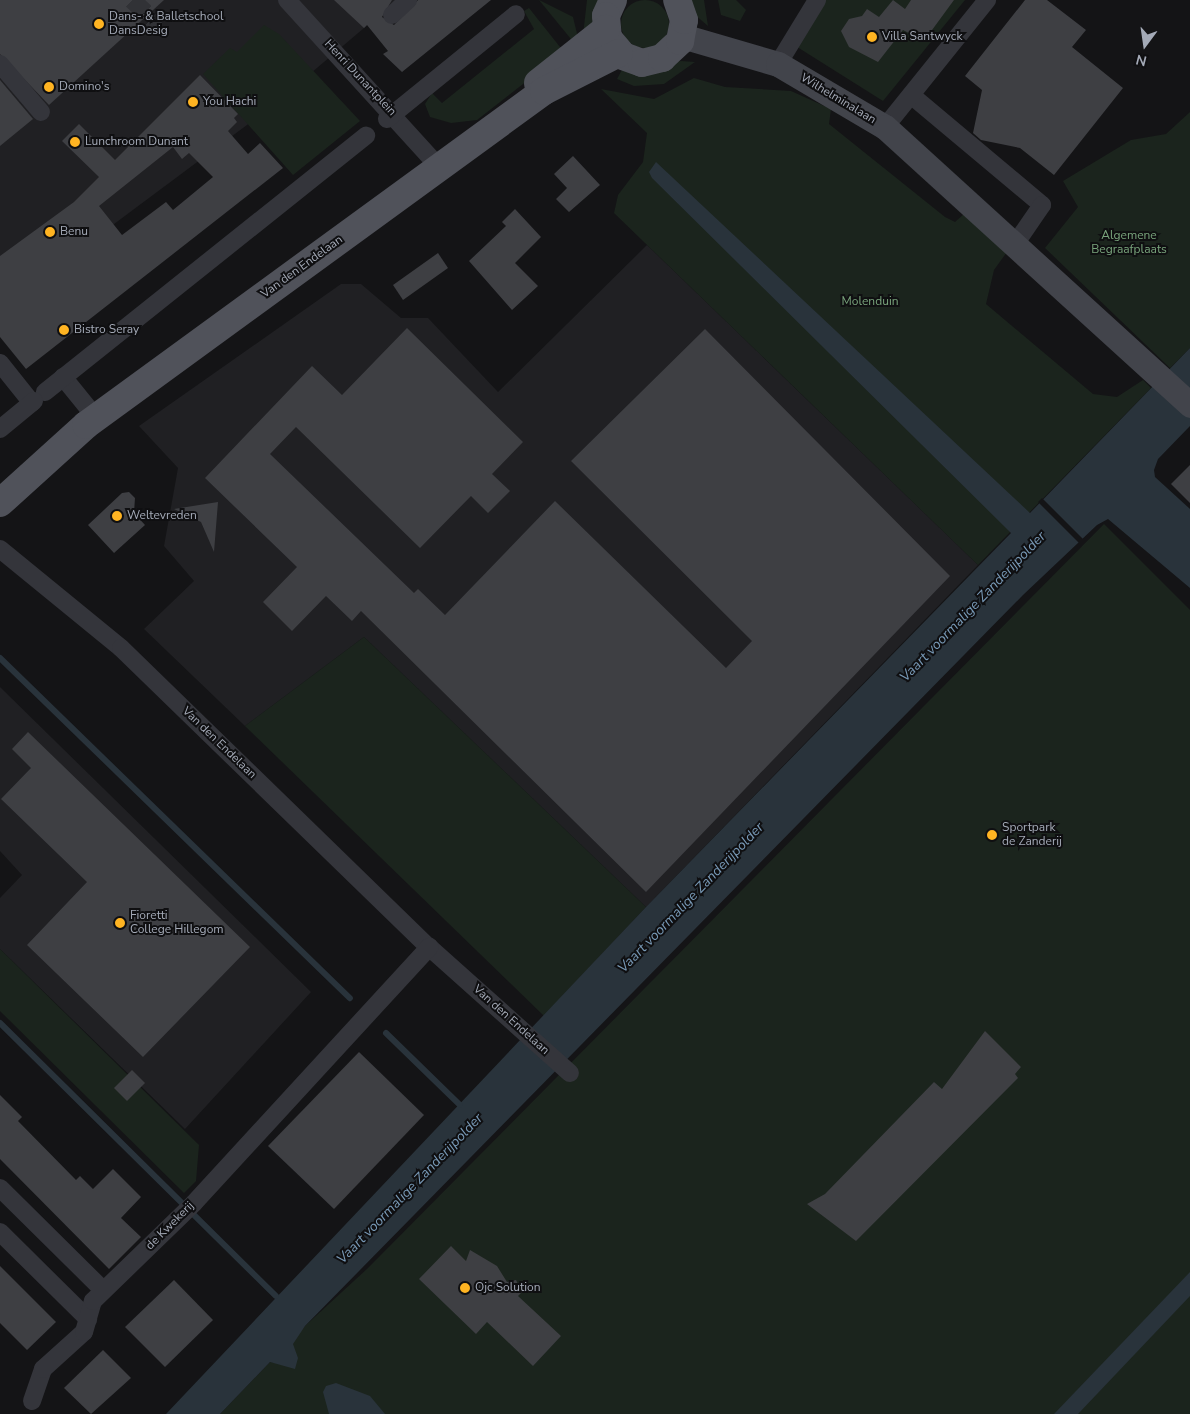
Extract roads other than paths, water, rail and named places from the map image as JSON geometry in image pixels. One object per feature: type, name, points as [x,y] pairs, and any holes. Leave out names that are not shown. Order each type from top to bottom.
[{"type":"main road","points":[[613,0],[606,29],[619,53],[638,62],[658,60],[674,49],[682,36],[684,20],[677,0]]},
{"type":"main road","name":"Van den Endelaan","points":[[0,483],[86,407],[606,29]]},
{"type":"main road","name":"Wilhelminalaan","points":[[682,36],[778,64],[885,127],[1016,242],[1190,404]]},
{"type":"main road","name":"Van den Endelaan","points":[[0,502],[86,425],[544,91],[619,53]]},
{"type":"street","name":"Henri Dunantplein","points":[[287,0],[431,158]]},
{"type":"street","points":[[392,15],[408,0]]},
{"type":"street","points":[[778,64],[817,0]]},
{"type":"street","points":[[885,127],[988,0]]},
{"type":"street","points":[[391,116],[516,14]]},
{"type":"street","points":[[0,64],[41,112]]},
{"type":"street","points":[[911,95],[1042,206],[1016,242]]},
{"type":"street","points":[[0,429],[63,376],[366,136]]},
{"type":"street","points":[[0,363],[37,398]]},
{"type":"street","points":[[63,376],[86,407]]},
{"type":"street","name":"Van den Endelaan","points":[[0,549],[121,648],[429,947],[570,1073]]},
{"type":"street","name":"de Kwekerij","points":[[32,1401],[43,1370],[84,1332],[92,1300],[194,1203],[232,1158],[429,947]]},
{"type":"street","points":[[0,1188],[102,1290]]},
{"type":"street","points":[[0,1232],[88,1319]]},
{"type":"water","name":"Vaart voormalige Zanderijpolder","points":[[656,162],[1030,513],[1190,348],[1190,426],[1158,459],[1154,470],[1155,477],[1190,509],[1190,588],[1108,519],[1097,525],[1023,595],[305,1326],[293,1344],[298,1358],[295,1369],[270,1362],[220,1414],[166,1414],[646,907],[1011,533],[652,178],[649,172]]},
{"type":"water","points":[[1190,1272],[1190,1296],[1078,1414],[1054,1414]]},
{"type":"water","points":[[336,1383],[370,1396],[385,1414],[329,1414],[323,1392],[326,1386]]},
{"type":"waterway","points":[[0,658],[350,998]]},
{"type":"waterway","points":[[0,1023],[276,1296]]},
{"type":"waterway","points":[[386,1033],[460,1105]]},
{"type":"tunnel","points":[[132,0],[159,25]]},
{"type":"place","name":"Dans- & Balletschool DansDesig","points":[[99,24]]},
{"type":"place","name":"Villa Santwyck","points":[[872,37]]},
{"type":"place","name":"Domino's","points":[[49,87]]},
{"type":"place","name":"You Hachi","points":[[193,102]]},
{"type":"place","name":"Lunchroom Dunant","points":[[75,142]]},
{"type":"place","name":"Benu","points":[[50,232]]},
{"type":"place","name":"Bistro Seray","points":[[64,330]]},
{"type":"place","name":"Weltevreden","points":[[117,516]]},
{"type":"place","name":"Sportpark de Zanderij","points":[[992,835]]},
{"type":"place","name":"Fioretti College Hillegom","points":[[120,923]]},
{"type":"place","name":"Ojc Solution","points":[[465,1288]]},
{"type":"park label","name":"Algemene Begraafplaats","points":[[1129,243]]},
{"type":"park label","name":"Molenduin","points":[[870,302]]}]
